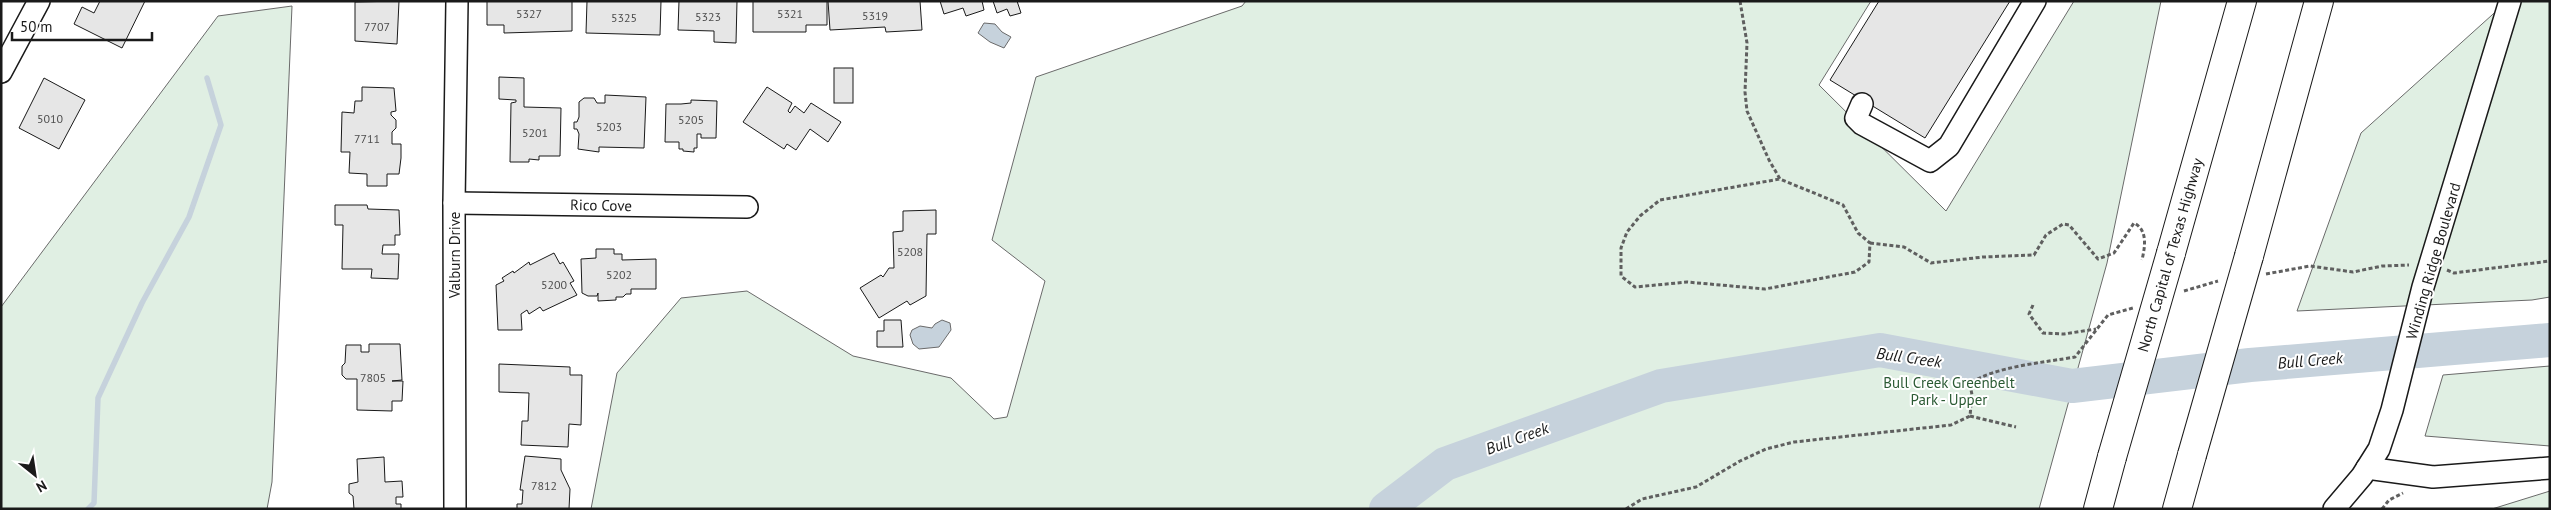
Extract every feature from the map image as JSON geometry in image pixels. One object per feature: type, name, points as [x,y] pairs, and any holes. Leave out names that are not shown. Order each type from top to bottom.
[{"type":"highway","name":"North Capital of Texas Highway","points":[[2098,509],[2242,1]]},
{"type":"highway","points":[[2177,509],[2192,455],[2253,266],[2319,1]]},
{"type":"street","points":[[1,72],[39,1]]},
{"type":"street","name":"Valburn Drive","points":[[455,509],[454,203],[457,1]]},
{"type":"street","points":[[1862,104],[1856,118],[1862,124],[1930,161],[1949,146],[2035,1]]},
{"type":"street","name":"Winding Ridge Boulevard","points":[[2334,509],[2379,449],[2392,410],[2430,265],[2510,1]]},
{"type":"street","name":"Rico Cove","points":[[454,203],[748,207]]},
{"type":"street","points":[[2366,468],[2433,477],[2550,468]]},
{"type":"path","points":[[1740,1],[1747,43],[1745,92],[1747,111],[1780,179]]},
{"type":"path","points":[[1870,243],[1869,262],[1855,272],[1765,289],[1687,282],[1635,287],[1621,276],[1621,248],[1627,232],[1640,216],[1660,200],[1780,179],[1843,205],[1858,233],[1870,243],[1904,247],[1930,263],[1983,257],[2034,255],[2046,235],[2063,224],[2070,225],[2098,259],[2114,253],[2134,223],[2139,226],[2143,233],[2145,243],[2142,260]]},
{"type":"path","points":[[2253,266],[2310,266],[2353,272],[2382,266],[2430,265],[2454,273],[2550,261]]},
{"type":"path","points":[[2183,291],[2220,280]]},
{"type":"path","points":[[2033,305],[2029,314],[2043,333],[2064,334],[2098,328]]},
{"type":"path","points":[[1970,416],[1972,395],[1970,384],[1978,377],[2011,368],[2075,357],[2108,315],[2140,306]]},
{"type":"path","points":[[1626,509],[1642,499],[1696,487],[1740,461],[1766,449],[1794,442],[1942,426],[1970,416],[2016,427]]},
{"type":"green space","name":"Bull Creek Greenbelt Park - Upper","points":[[1246,1],[1871,1],[1819,85],[1946,211],[2074,1],[2161,1],[2107,263],[2039,509],[591,509],[617,373],[681,298],[747,291],[853,356],[951,378],[994,419],[1007,417],[1045,281],[992,240],[1036,77],[1242,6]]},
{"type":"green space","points":[[2502,1],[2550,1],[2550,297],[2532,300],[2297,311],[2361,133],[2502,6]]},
{"type":"green space","points":[[292,6],[272,482],[267,509],[1,509],[1,307],[218,16]]},
{"type":"green space","points":[[2550,366],[2550,446],[2425,436],[2443,375]]},
{"type":"green space","points":[[2550,491],[2550,509],[2492,509]]},
{"type":"shaded area","points":[[984,23],[995,24],[1002,32],[1011,37],[1004,48],[990,42],[978,33]]},
{"type":"shaded area","points":[[942,320],[950,323],[951,330],[939,347],[919,349],[913,344],[910,335],[912,330],[920,326],[932,328]]},
{"type":"building","points":[[100,1],[145,1],[122,48],[74,24],[82,7],[94,13]]},
{"type":"building","points":[[399,1],[397,44],[355,41],[355,2]]},
{"type":"building","points":[[487,1],[572,1],[572,31],[504,33],[504,25],[487,25]]},
{"type":"building","points":[[587,1],[661,1],[660,35],[586,33]]},
{"type":"building","points":[[679,1],[737,1],[736,43],[714,42],[714,31],[678,30]]},
{"type":"building","points":[[753,1],[827,1],[827,25],[806,25],[806,32],[753,32]]},
{"type":"building","points":[[828,1],[920,1],[922,30],[886,32],[885,27],[830,30]]},
{"type":"building","points":[[940,1],[982,1],[984,10],[966,16],[963,8],[944,14]]},
{"type":"building","points":[[993,1],[1017,1],[1021,13],[1010,16],[1007,9],[997,13]]},
{"type":"building","points":[[1879,1],[2010,1],[1925,138],[1830,80]]},
{"type":"building","points":[[834,68],[853,68],[853,103],[834,103]]},
{"type":"building","points":[[499,77],[524,78],[524,107],[561,108],[560,156],[539,156],[539,160],[529,159],[529,162],[510,162],[511,103],[516,102],[516,100],[499,99]]},
{"type":"building","points":[[44,78],[85,100],[59,149],[19,128]]},
{"type":"building","points":[[362,87],[394,88],[396,111],[391,112],[391,115],[396,120],[396,128],[392,132],[392,144],[401,144],[401,158],[399,174],[387,174],[387,186],[367,186],[367,174],[349,173],[350,152],[341,152],[342,112],[354,113],[355,101],[362,101]]},
{"type":"building","points":[[767,87],[792,103],[788,111],[790,113],[795,106],[804,113],[811,103],[841,122],[828,142],[810,129],[796,150],[787,144],[784,149],[743,122]]},
{"type":"building","points":[[605,95],[646,97],[644,148],[599,147],[599,152],[578,149],[579,134],[577,129],[574,129],[574,122],[577,122],[579,117],[579,102],[584,98],[594,98],[597,103],[605,103]]},
{"type":"building","points":[[691,100],[717,101],[716,138],[701,138],[701,134],[697,134],[697,148],[694,148],[694,152],[679,149],[679,142],[665,142],[666,104],[691,103]]},
{"type":"building","points":[[335,205],[367,205],[368,209],[399,210],[400,235],[395,235],[395,245],[383,245],[382,254],[399,254],[398,279],[371,278],[372,269],[342,269],[343,225],[335,225]]},
{"type":"building","points":[[936,210],[936,234],[927,234],[926,296],[910,305],[907,301],[879,318],[860,288],[881,275],[883,277],[889,268],[894,268],[893,232],[903,231],[903,211]]},
{"type":"building","points":[[596,249],[614,249],[614,254],[622,254],[622,260],[656,259],[656,289],[631,289],[631,294],[616,297],[616,300],[598,301],[598,293],[597,296],[588,296],[582,293],[581,259],[596,258]]},
{"type":"building","points":[[554,253],[560,264],[563,262],[574,281],[570,283],[577,295],[543,311],[540,307],[529,314],[527,310],[521,314],[522,330],[498,330],[496,285],[504,281],[502,278],[513,271],[514,273],[529,262],[530,265]]},
{"type":"building","points":[[884,320],[901,320],[903,347],[877,347],[877,331],[884,331]]},
{"type":"building","points":[[369,344],[400,344],[402,380],[392,381],[403,381],[402,401],[392,401],[392,411],[357,410],[357,379],[346,379],[342,375],[346,345],[361,345],[361,352],[369,352]]},
{"type":"building","points":[[499,364],[570,367],[570,375],[582,375],[581,425],[569,424],[568,447],[521,445],[522,421],[528,421],[529,393],[499,392]]},
{"type":"building","points":[[525,456],[561,459],[561,470],[570,489],[569,509],[517,509],[517,504],[522,504],[523,490],[520,490]]},
{"type":"building","points":[[384,457],[385,482],[402,481],[403,497],[396,497],[396,504],[401,504],[401,509],[354,509],[353,496],[349,493],[349,484],[358,482],[357,459]]},
{"type":"waterway","points":[[88,509],[94,503],[98,398],[142,303],[189,217],[221,125],[207,78]]},
{"type":"waterway","name":"Bull Creek","points":[[1386,509],[1445,464],[1661,386],[1880,350],[2072,386],[2250,365],[2550,340]]}]
